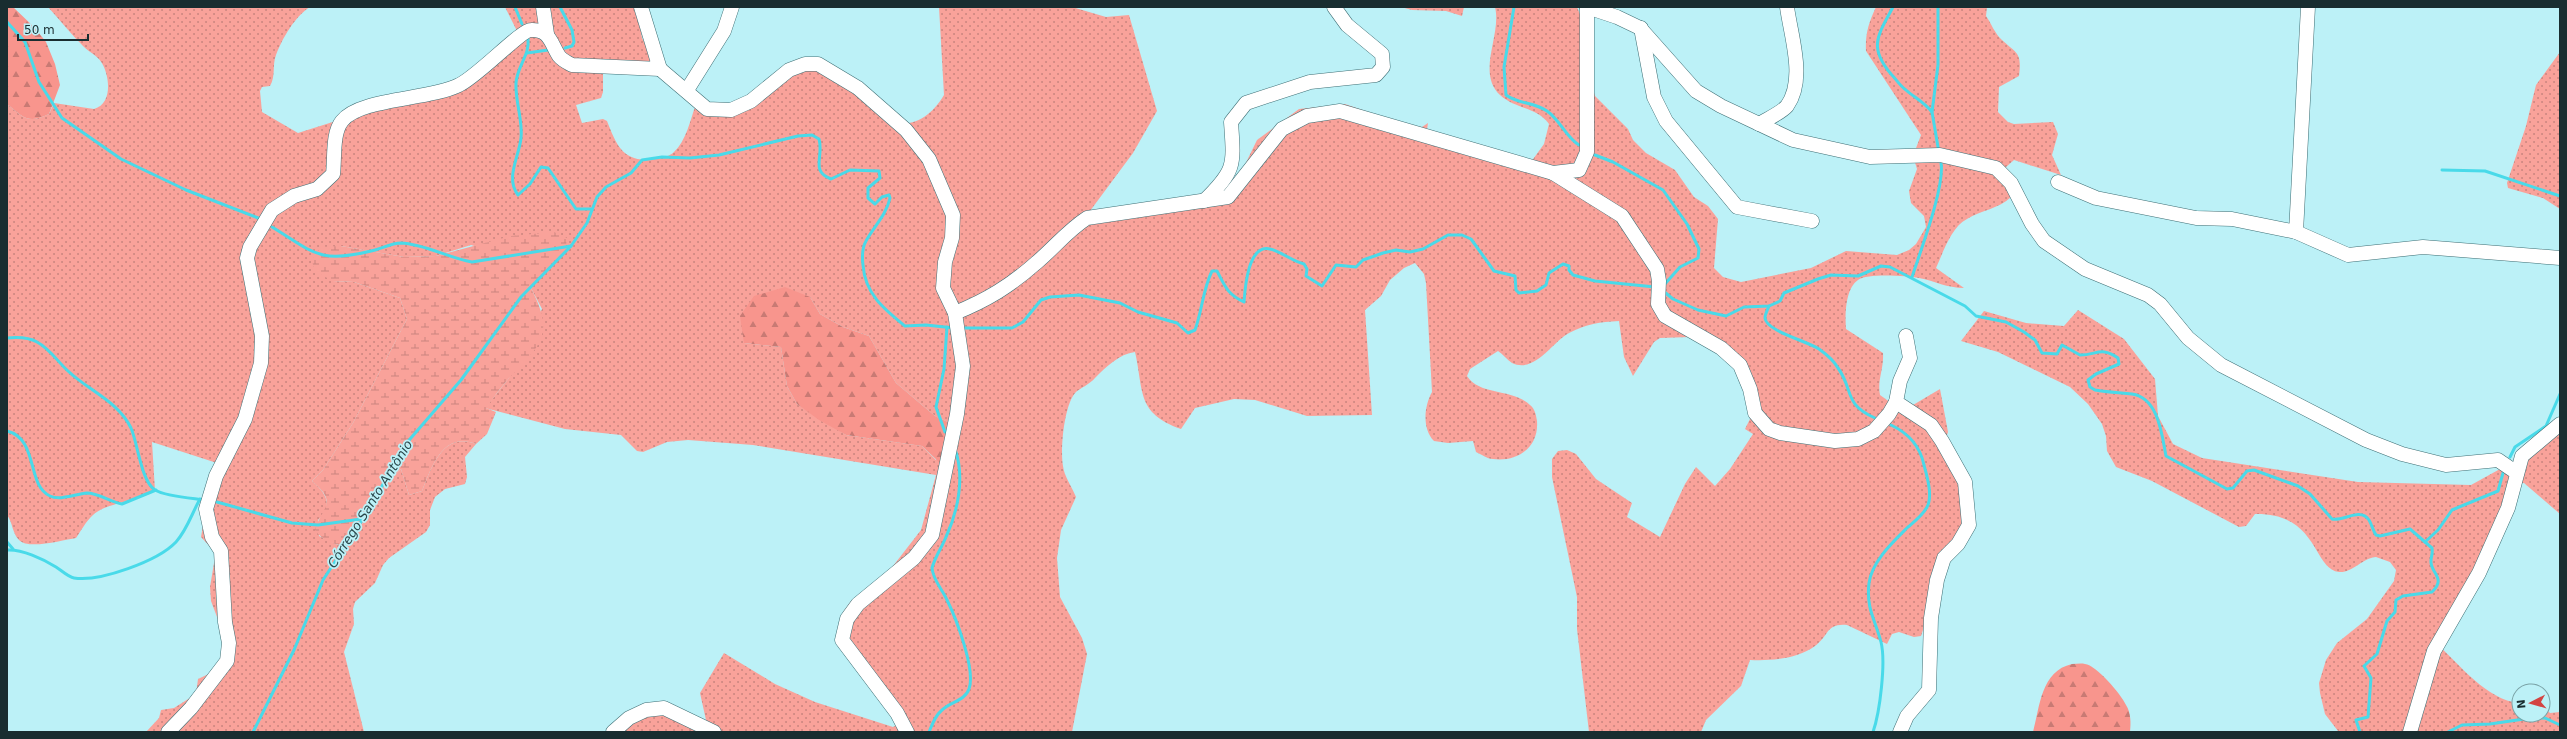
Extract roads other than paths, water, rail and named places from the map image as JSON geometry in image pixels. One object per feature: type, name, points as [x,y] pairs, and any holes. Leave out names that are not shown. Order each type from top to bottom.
[{"type":"street","points":[[543,7],[547,34],[560,58],[572,65],[660,69]]},
{"type":"street","points":[[641,7],[660,69],[687,90],[706,109],[731,110],[751,101],[789,70],[805,64],[818,64],[858,88],[906,130],[929,159],[942,184],[953,215],[952,238],[945,262],[943,288],[955,313],[963,366],[958,414],[932,535],[914,558],[858,604],[847,619],[842,640],[897,713],[907,732]]},
{"type":"street","points":[[687,90],[724,31],[732,7]]},
{"type":"street","points":[[1204,202],[1225,181],[1234,161],[1231,122],[1246,103],[1310,82],[1376,75],[1383,68],[1382,54],[1347,25],[1334,7]]},
{"type":"street","points":[[1553,173],[1579,170],[1587,152],[1587,7],[1617,17],[1640,28],[1696,91],[1722,106],[1756,120],[1759,124],[1793,140],[1870,157],[1940,155],[1996,168],[2010,183],[2032,224],[2044,241],[2085,269],[2148,295],[2160,304],[2188,338],[2221,365],[2366,440],[2402,454],[2446,465],[2498,460],[2517,473]]},
{"type":"street","points":[[1759,124],[1786,107],[1795,90],[1796,72],[1787,7]]},
{"type":"street","points":[[2296,232],[2308,7]]},
{"type":"street","points":[[1640,28],[1654,97],[1666,121],[1737,207],[1812,221]]},
{"type":"street","points":[[168,732],[191,708],[227,660],[229,643],[225,622],[221,551],[212,537],[206,509],[216,476],[245,419],[261,363],[262,336],[247,258],[250,247],[272,210],[294,196],[318,189],[333,174],[336,137],[341,121],[353,111],[367,106],[434,95],[460,85],[502,53],[517,37],[529,30],[539,30],[547,34]]},
{"type":"street","points":[[955,313],[987,301],[1010,285],[1037,262],[1070,229],[1087,218],[1204,202],[1228,197],[1282,129],[1307,116],[1340,111],[1553,173],[1622,216],[1657,269],[1659,289],[1658,304],[1665,316],[1721,348],[1740,365],[1750,390],[1755,413],[1769,429],[1780,433],[1835,441],[1858,439],[1874,431],[1896,402],[1900,381],[1910,358],[1906,336]]},
{"type":"street","points":[[2058,182],[2096,198],[2196,218],[2232,219],[2296,232],[2348,255],[2423,247],[2560,258]]},
{"type":"street","points":[[1896,402],[1930,425],[1942,441],[1965,482],[1969,525],[1958,544],[1944,558],[1937,580],[1931,618],[1929,690],[1907,716],[1900,732]]},
{"type":"street","points":[[2410,732],[2434,652],[2479,573],[2508,508],[2522,456],[2560,424]]},
{"type":"street","points":[[613,732],[629,718],[646,710],[664,708],[714,732]]},
{"type":"waterway","points":[[515,7],[522,24]]},
{"type":"waterway","points":[[560,7],[572,30],[574,42],[572,46],[565,48]]},
{"type":"waterway","points":[[1514,7],[1504,67],[1506,95],[1547,111],[1556,119],[1570,138],[1579,145]]},
{"type":"waterway","points":[[1893,7],[1880,33],[1878,41],[1880,56],[1884,65],[1902,87],[1932,112]]},
{"type":"waterway","points":[[1938,7],[1938,65],[1932,112],[1938,147]]},
{"type":"waterway","points":[[7,22],[25,42],[39,82],[62,118],[121,159],[186,190],[258,218]]},
{"type":"waterway","points":[[528,39],[527,50],[516,83],[521,138],[514,167],[514,188],[518,195],[530,184],[541,167],[548,168],[576,209],[591,209]]},
{"type":"waterway","points":[[527,53],[548,50]]},
{"type":"waterway","name":"Córrego Santo Antônio","points":[[253,732],[294,650],[323,580],[370,508],[404,446],[461,380],[521,297],[571,246],[587,223],[597,197],[606,187],[631,173],[642,160],[662,157],[690,158],[719,155],[798,136],[812,135],[819,139],[819,168],[825,176],[831,179],[850,170],[879,171],[880,178],[868,188],[868,198],[875,204],[882,197],[889,195],[890,198],[886,210],[866,241],[864,247],[863,262],[867,284],[883,307],[905,326],[926,325],[954,328]]},
{"type":"waterway","points":[[1595,155],[1613,162],[1663,190],[1687,224],[1699,249],[1698,258],[1680,267],[1664,285]]},
{"type":"waterway","points":[[1912,277],[1936,203],[1941,174],[1941,163]]},
{"type":"waterway","points":[[2442,170],[2485,171],[2560,196]]},
{"type":"waterway","points":[[272,227],[308,249],[328,256],[353,255],[401,243],[428,248],[472,262],[571,246]]},
{"type":"waterway","points":[[962,328],[1012,328],[1023,322],[1041,300],[1050,297],[1079,295],[1120,303],[1138,312],[1177,323],[1188,333],[1195,330],[1212,271],[1217,271],[1230,293],[1244,302],[1249,268],[1257,253],[1263,249],[1274,250],[1304,264],[1307,269],[1306,276],[1322,286],[1336,265],[1356,267],[1363,260],[1383,253],[1396,250],[1410,252],[1423,249],[1448,235],[1462,235],[1471,239],[1494,271],[1515,276],[1516,290],[1519,293],[1537,291],[1546,285],[1549,273],[1563,264],[1569,266],[1569,270],[1573,275],[1595,281],[1655,287]]},
{"type":"waterway","points":[[1662,290],[1673,299],[1698,310],[1726,316],[1744,307],[1769,306],[1780,301],[1784,293],[1831,275],[1858,276],[1881,266],[1890,267],[1965,306],[1976,316],[2006,322],[2024,332],[2035,340],[2042,353],[2057,354],[2062,345],[2080,355],[2099,352],[2107,352],[2112,354],[2118,358],[2119,364],[2096,374],[2088,380],[2090,387],[2095,390],[2132,394],[2141,397],[2154,410],[2158,419],[2166,456],[2227,489],[2233,488],[2247,471],[2254,470],[2298,486],[2310,494],[2332,519],[2341,519],[2356,515],[2365,516],[2369,520],[2376,535],[2380,536],[2410,529],[2432,548],[2431,565],[2437,576],[2438,583],[2432,592],[2403,596],[2396,600],[2395,612],[2387,621],[2377,654],[2364,666],[2371,678],[2368,717],[2356,720],[2360,732]]},
{"type":"waterway","points":[[1769,306],[1765,316],[1767,323],[1779,331],[1819,349],[1827,355],[1843,376],[1853,402],[1865,413],[1875,418]]},
{"type":"waterway","points":[[945,432],[936,407],[944,369],[947,327]]},
{"type":"waterway","points":[[7,338],[26,338],[34,340],[42,345],[76,378],[111,403],[119,411],[131,428],[146,479],[155,490],[173,496],[206,500]]},
{"type":"waterway","points":[[2510,457],[2515,447],[2546,426],[2560,394]]},
{"type":"waterway","points":[[1873,732],[1880,700],[1883,662],[1881,642],[1870,607],[1868,592],[1869,583],[1874,567],[1884,552],[1908,527],[1919,518],[1929,502],[1928,480],[1920,452],[1908,436],[1891,425]]},
{"type":"waterway","points":[[7,431],[17,436],[24,443],[38,482],[43,490],[50,496],[63,498],[91,493],[122,504],[156,490]]},
{"type":"waterway","points":[[929,732],[939,713],[967,693],[970,680],[970,670],[960,631],[947,600],[934,577],[932,568],[950,527],[957,505],[960,471],[955,449]]},
{"type":"waterway","points":[[2425,542],[2438,530],[2452,510],[2498,491],[2503,473]]},
{"type":"waterway","points":[[7,550],[19,551],[32,555],[51,564],[74,578],[98,577],[128,569],[143,563],[168,549],[180,537],[200,499]]},
{"type":"waterway","name":"Córrego Santo Antônio","points":[[217,502],[292,523],[318,525],[361,519]]},
{"type":"waterway","points":[[7,542],[13,549]]},
{"type":"waterway","points":[[2448,732],[2462,725],[2490,724],[2531,718],[2545,718],[2560,725]]}]
